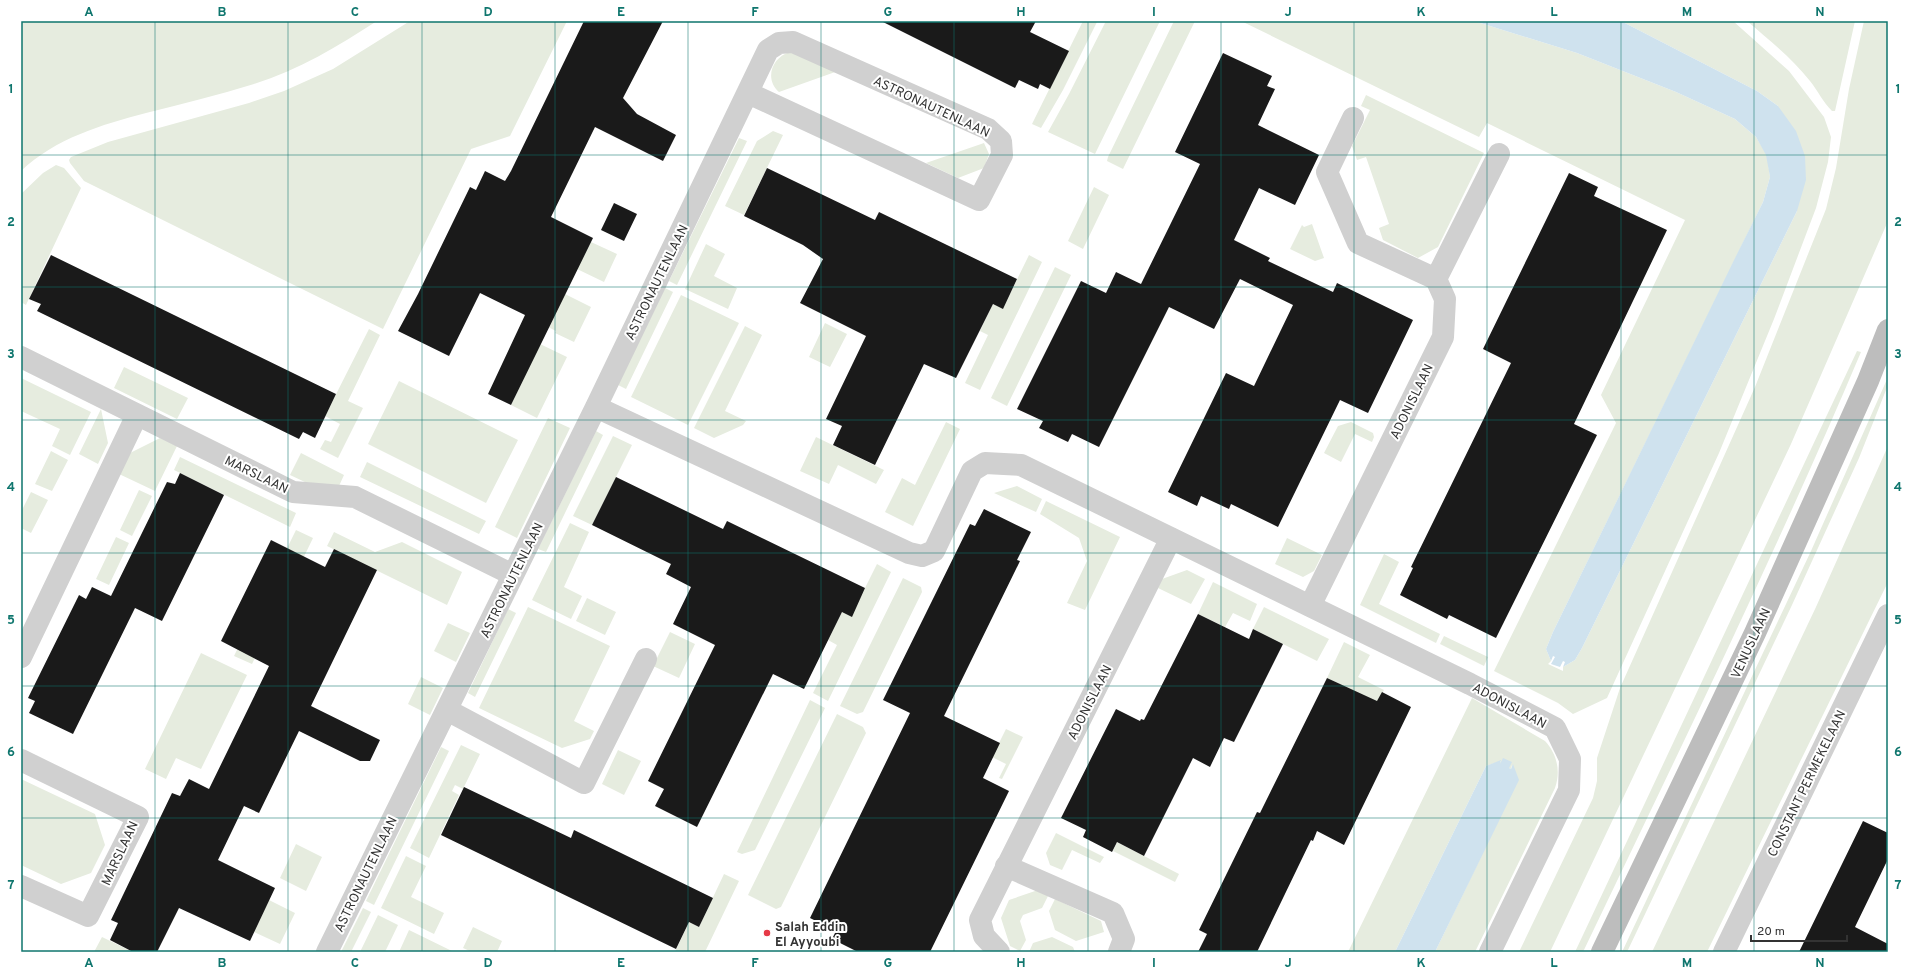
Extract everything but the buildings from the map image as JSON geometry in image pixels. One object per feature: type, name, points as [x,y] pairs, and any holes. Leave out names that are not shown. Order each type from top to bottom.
[{"type":"street","name":"ASTRONAUTENLAAN","points":[[327,952],[596,407],[768,50],[779,43],[793,42],[988,130],[1001,142],[1002,155],[979,200],[748,93]]},
{"type":"street","points":[[1353,118],[1327,172],[1358,243],[1436,279],[1498,154]]},
{"type":"street","name":"ADONISLAAN","points":[[1310,606],[1443,337],[1445,298],[1436,279]]},
{"type":"street","name":"VENUSLAAN","points":[[1602,952],[1755,633],[1868,382],[1888,330]]},
{"type":"street","name":"MARSLAAN","points":[[21,357],[293,492],[355,497],[513,575]]},
{"type":"street","name":"ADONISLAAN","points":[[596,407],[909,552],[922,556],[934,551],[972,471],[985,463],[1021,465],[1480,689],[1555,728],[1570,759],[1568,790],[1490,952]]},
{"type":"street","points":[[21,657],[137,415]]},
{"type":"street","name":"ADONISLAAN","points":[[999,952],[984,936],[980,920],[1171,538]]},
{"type":"street","name":"CONSTANT PERMEKELAAN","points":[[1724,952],[1888,615]]},
{"type":"street","points":[[447,710],[584,783],[646,659]]},
{"type":"street","name":"MARSLAAN","points":[[21,760],[138,817],[88,916],[21,886]]},
{"type":"street","points":[[1006,866],[1113,913],[1124,939],[1119,952]]},
{"type":"shaded area","points":[[21,21],[377,21],[333,48],[287,72],[254,84],[96,128],[64,141],[49,150],[21,171]]},
{"type":"shaded area","points":[[410,21],[567,21],[510,136],[471,149],[383,329],[84,181],[70,163],[69,160],[71,157],[108,142],[249,103],[284,91],[333,69]]},
{"type":"shaded area","points":[[1083,21],[1097,22],[1063,90],[1041,128],[1032,124]]},
{"type":"shaded area","points":[[1106,21],[1160,21],[1095,154],[1048,132]]},
{"type":"shaded area","points":[[1174,21],[1195,21],[1123,169],[1107,161],[1108,157]]},
{"type":"shaded area","points":[[1241,21],[1474,21],[1577,53],[1676,92],[1735,119],[1756,137],[1767,155],[1770,177],[1763,202],[1546,649],[1551,661],[1548,664],[1563,671],[1563,667],[1575,660],[1582,648],[1797,211],[1778,106],[1757,91],[1621,21],[1733,21],[1789,71],[1824,117],[1831,137],[1828,162],[1816,208],[1774,319],[1719,453],[1607,698],[1573,714],[1558,703],[1494,671],[1616,423],[1601,395],[1685,220],[1487,123],[1479,137]]},
{"type":"shaded area","points":[[1747,21],[1855,21],[1835,111],[1832,111],[1829,108],[1810,81],[1796,65]]},
{"type":"shaded area","points":[[1864,21],[1888,21],[1888,221],[1791,444],[1550,952],[1519,952],[1593,798],[1597,781],[1597,758],[1620,688],[1755,387],[1826,209],[1836,168],[1849,89]]},
{"type":"shaded area","points":[[790,52],[838,71],[779,92],[774,87],[772,81],[772,69],[779,59]]},
{"type":"shaded area","points":[[1366,95],[1484,153],[1438,247],[1418,258],[1383,240],[1379,228],[1389,224],[1366,157],[1357,160],[1352,146],[1370,110],[1361,106]]},
{"type":"shaded area","points":[[773,131],[783,135],[744,215],[725,206],[757,141]]},
{"type":"shaded area","points":[[739,138],[747,141],[677,285],[669,281]]},
{"type":"shaded area","points":[[984,143],[989,154],[984,168],[958,178],[926,163]]},
{"type":"shaded area","points":[[56,165],[64,168],[81,188],[26,305],[21,302],[21,194],[43,173]]},
{"type":"shaded area","points":[[1094,187],[1109,195],[1083,249],[1068,241]]},
{"type":"shaded area","points":[[1312,224],[1324,258],[1315,261],[1290,249],[1302,225],[1304,227]]},
{"type":"shaded area","points":[[591,242],[617,254],[604,282],[577,269]]},
{"type":"shaded area","points":[[706,244],[725,254],[714,276],[737,288],[728,309],[685,289]]},
{"type":"shaded area","points":[[1029,255],[1042,262],[980,390],[965,383],[988,335],[980,331],[993,304],[1003,308]]},
{"type":"shaded area","points":[[1055,267],[1071,275],[1007,406],[991,398]]},
{"type":"shaded area","points":[[665,288],[673,292],[626,389],[618,385]]},
{"type":"shaded area","points":[[565,294],[591,307],[574,342],[555,333],[556,331],[548,327]]},
{"type":"shaded area","points":[[681,295],[739,323],[688,425],[631,397]]},
{"type":"shaded area","points":[[825,323],[847,334],[830,367],[809,357]]},
{"type":"shaded area","points":[[745,326],[762,335],[725,411],[746,421],[743,425],[714,438],[694,428]]},
{"type":"shaded area","points":[[369,329],[380,335],[348,401],[363,408],[338,458],[320,449],[325,440],[331,442],[340,424],[325,416]]},
{"type":"shaded area","points":[[540,344],[567,357],[537,418],[511,405]]},
{"type":"shaded area","points":[[1857,351],[1861,352],[1828,428],[1725,654],[1583,952],[1575,952]]},
{"type":"shaded area","points":[[124,367],[188,398],[177,419],[114,388]]},
{"type":"shaded area","points":[[1888,377],[1888,385],[1859,458],[1792,605],[1627,952],[1622,952],[1811,551]]},
{"type":"shaded area","points":[[21,378],[91,412],[70,455],[52,446],[60,429],[21,411]]},
{"type":"shaded area","points":[[399,381],[518,440],[486,503],[368,444]]},
{"type":"shaded area","points":[[101,409],[108,443],[98,464],[79,454]]},
{"type":"shaded area","points":[[548,418],[570,428],[517,538],[495,527]]},
{"type":"shaded area","points":[[946,422],[960,429],[913,526],[885,512],[902,478],[915,485]]},
{"type":"shaded area","points":[[1351,422],[1373,433],[1374,437],[1372,442],[1355,434],[1341,462],[1324,453],[1338,426]]},
{"type":"shaded area","points":[[596,431],[603,435],[546,552],[538,549]]},
{"type":"shaded area","points":[[613,436],[632,445],[592,525],[573,516]]},
{"type":"shaded area","points":[[816,437],[884,470],[876,484],[838,465],[829,484],[800,471]]},
{"type":"shaded area","points":[[160,438],[177,446],[155,491],[119,474],[130,453]]},
{"type":"shaded area","points":[[1888,446],[1888,582],[1707,952],[1652,952],[1816,607]]},
{"type":"shaded area","points":[[51,451],[68,460],[52,491],[35,484]]},
{"type":"shaded area","points":[[301,453],[344,475],[339,486],[324,491],[290,475]]},
{"type":"shaded area","points":[[180,457],[296,513],[290,527],[174,470]]},
{"type":"shaded area","points":[[367,462],[486,521],[479,534],[360,477]]},
{"type":"shaded area","points":[[1017,486],[1042,499],[1036,512],[994,493]]},
{"type":"shaded area","points":[[139,490],[152,496],[132,536],[120,530]]},
{"type":"shaded area","points":[[31,492],[48,500],[31,533],[21,528],[21,512]]},
{"type":"shaded area","points":[[1046,501],[1120,537],[1085,610],[1067,603],[1087,561],[1079,538],[1040,514]]},
{"type":"shaded area","points":[[570,523],[589,532],[564,587],[582,596],[571,619],[532,600]]},
{"type":"shaded area","points":[[296,530],[313,538],[252,664],[234,656]]},
{"type":"shaded area","points":[[334,532],[375,552],[402,542],[462,572],[447,605],[327,546]]},
{"type":"shaded area","points":[[116,537],[129,543],[109,585],[96,579]]},
{"type":"shaded area","points":[[1287,538],[1322,555],[1314,571],[1303,577],[1275,564]]},
{"type":"shaded area","points":[[1384,554],[1399,562],[1379,604],[1440,634],[1436,643],[1360,605]]},
{"type":"shaded area","points":[[877,564],[891,572],[828,701],[813,693],[837,645],[828,640],[842,612],[865,588]]},
{"type":"shaded area","points":[[1187,570],[1205,579],[1191,604],[1158,588],[1162,579]]},
{"type":"shaded area","points":[[903,578],[921,587],[922,592],[863,712],[857,714],[840,706]]},
{"type":"shaded area","points":[[1213,582],[1257,604],[1250,621],[1233,613],[1225,627],[1198,614]]},
{"type":"shaded area","points":[[587,598],[616,612],[605,635],[576,621]]},
{"type":"shaded area","points":[[528,607],[610,646],[574,721],[594,731],[590,739],[562,748],[479,708]]},
{"type":"shaded area","points":[[1264,607],[1329,639],[1317,661],[1253,629]]},
{"type":"shaded area","points":[[508,609],[516,613],[475,697],[468,693]]},
{"type":"shaded area","points":[[448,623],[470,633],[456,662],[434,651]]},
{"type":"shaded area","points":[[670,632],[695,644],[679,678],[653,666]]},
{"type":"shaded area","points":[[1444,636],[1488,657],[1484,666],[1440,644]]},
{"type":"shaded area","points":[[1344,642],[1370,655],[1358,677],[1384,690],[1377,702],[1327,678]]},
{"type":"shaded area","points":[[201,653],[247,675],[201,769],[176,758],[166,779],[145,769]]},
{"type":"shaded area","points":[[421,677],[443,688],[430,715],[408,704]]},
{"type":"shaded area","points":[[1472,698],[1545,741],[1555,757],[1558,769],[1555,788],[1475,952],[1435,952],[1518,780],[1512,765],[1511,769],[1499,764],[1501,761],[1486,766],[1395,952],[1348,952]]},
{"type":"shaded area","points":[[810,700],[825,708],[755,850],[742,854],[737,852]]},
{"type":"shaded area","points":[[837,714],[863,727],[866,733],[781,907],[776,909],[748,895]]},
{"type":"shaded area","points":[[1006,729],[1023,737],[1002,779],[999,778],[1006,764],[992,757]]},
{"type":"shaded area","points":[[461,745],[480,754],[463,789],[455,785],[452,791],[459,795],[429,858],[410,848]]},
{"type":"shaded area","points":[[441,747],[449,751],[374,905],[366,901]]},
{"type":"shaded area","points":[[618,750],[641,761],[624,795],[602,784]]},
{"type":"shaded area","points":[[21,779],[95,814],[105,845],[91,873],[61,884],[21,865]]},
{"type":"shaded area","points":[[1056,833],[1104,857],[1100,863],[1072,850],[1062,870],[1050,865],[1046,853]]},
{"type":"shaded area","points":[[1117,842],[1179,874],[1175,882],[1113,851]]},
{"type":"shaded area","points":[[296,844],[322,857],[306,891],[280,878]]},
{"type":"shaded area","points":[[406,856],[426,866],[411,897],[444,913],[434,934],[381,908]]},
{"type":"shaded area","points":[[724,874],[739,881],[705,952],[675,952],[689,922],[699,927]]},
{"type":"shaded area","points":[[1038,890],[1048,896],[1042,908],[1023,915],[1020,921],[1026,940],[1020,951],[1010,946],[1001,918],[1009,900]]},
{"type":"shaded area","points":[[1055,899],[1101,921],[1104,932],[1076,941],[1055,930],[1049,911]]},
{"type":"shaded area","points":[[269,900],[295,913],[280,944],[254,932]]},
{"type":"shaded area","points":[[363,908],[371,912],[351,952],[341,952]]},
{"type":"shaded area","points":[[378,915],[398,925],[385,952],[360,952]]},
{"type":"shaded area","points":[[473,927],[502,941],[497,952],[472,952],[463,948]]},
{"type":"shaded area","points":[[409,930],[454,952],[399,952]]},
{"type":"shaded area","points":[[102,937],[133,952],[94,952]]},
{"type":"shaded area","points":[[1052,937],[1073,947],[1075,952],[1029,952],[1033,943]]},
{"type":"water","points":[[1474,21],[1621,21],[1757,91],[1778,106],[1796,131],[1805,156],[1806,180],[1797,211],[1582,648],[1575,660],[1563,667],[1565,662],[1563,661],[1560,667],[1551,664],[1555,657],[1553,656],[1551,661],[1546,649],[1553,632],[1763,202],[1770,177],[1766,155],[1756,137],[1735,119],[1676,92],[1577,53]]},
{"type":"water","points":[[1503,758],[1512,762],[1509,768],[1511,769],[1513,764],[1519,780],[1435,952],[1395,952],[1486,766],[1501,760],[1500,764]]},
{"type":"place","name":"Salah Eddin El Ayyoubi","points":[[767,933]]}]
